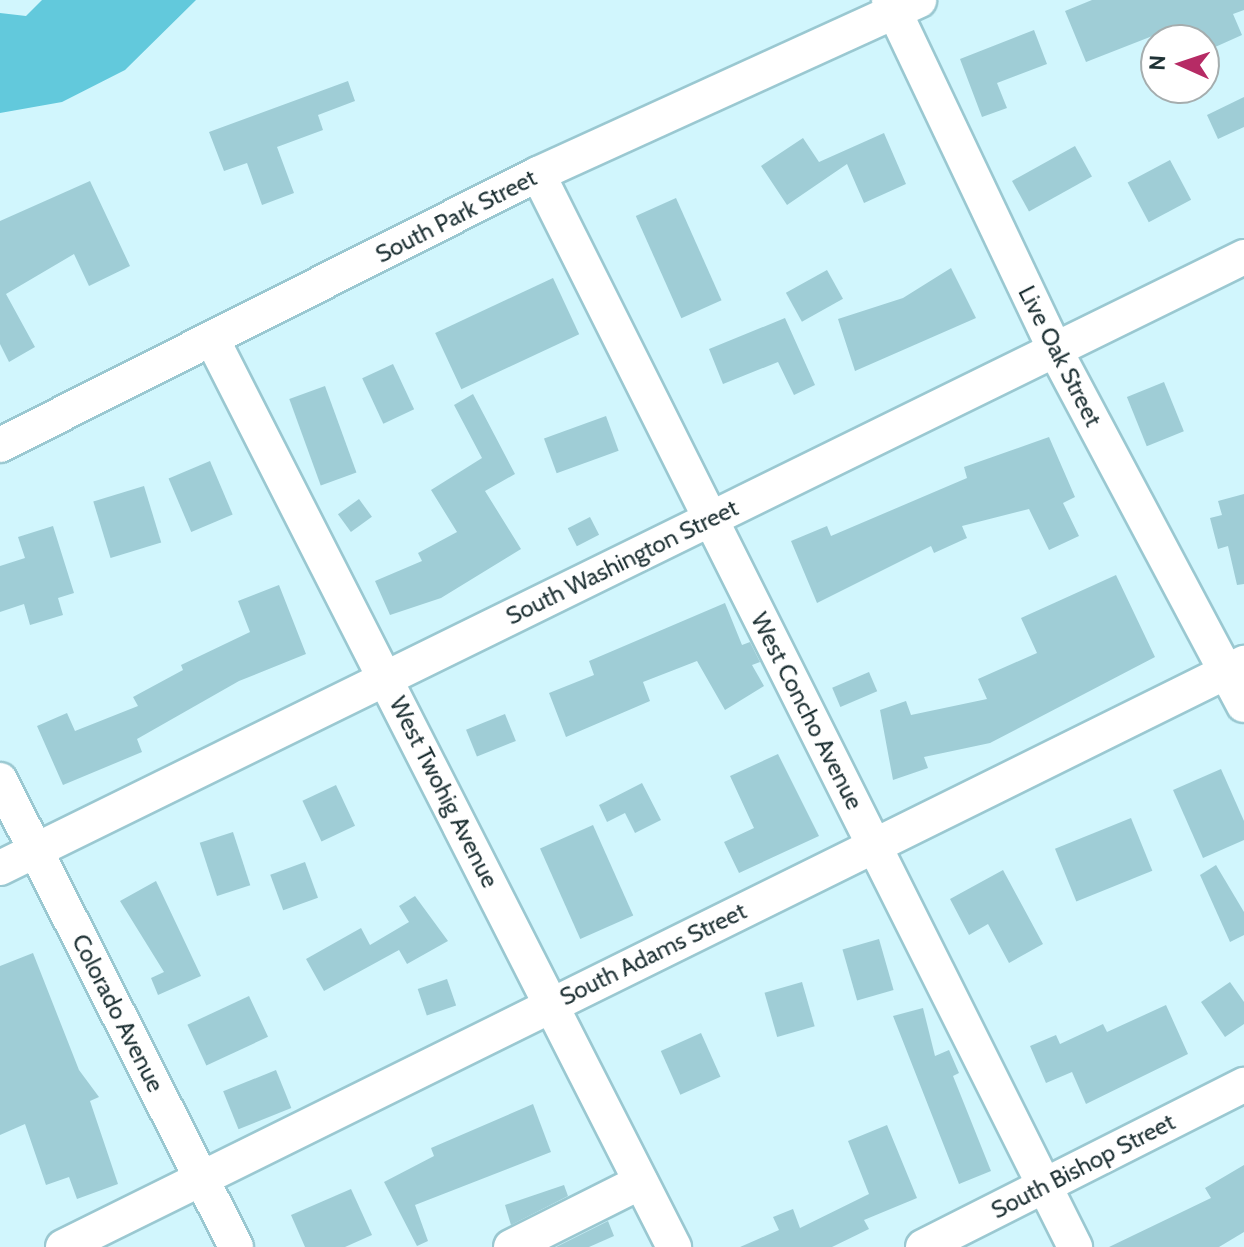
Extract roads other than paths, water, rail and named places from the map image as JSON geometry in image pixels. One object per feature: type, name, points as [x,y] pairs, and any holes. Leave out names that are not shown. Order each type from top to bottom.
[{"type":"street","name":"South Park Street","points":[[0,445],[538,174],[901,4]]},
{"type":"street","name":"Live Oak Street","points":[[901,4],[1055,350],[1236,667],[1244,705]]},
{"type":"street","name":"West Concho Avenue","points":[[538,174],[1075,1247]]},
{"type":"street","name":"South Washington Street","points":[[0,868],[1244,257]]},
{"type":"street","name":"West Twohig Avenue","points":[[212,339],[387,677],[674,1247]]},
{"type":"street","name":"South Adams Street","points":[[63,1247],[1236,667]]},
{"type":"street","name":"Colorado Avenue","points":[[0,780],[236,1247]]},
{"type":"street","name":"South Bishop Street","points":[[923,1247],[1244,1085]]},
{"type":"street","points":[[511,1247],[641,1182]]},
{"type":"water","points":[[42,0],[196,0],[125,70],[62,102],[0,113],[0,13],[26,16]]}]
